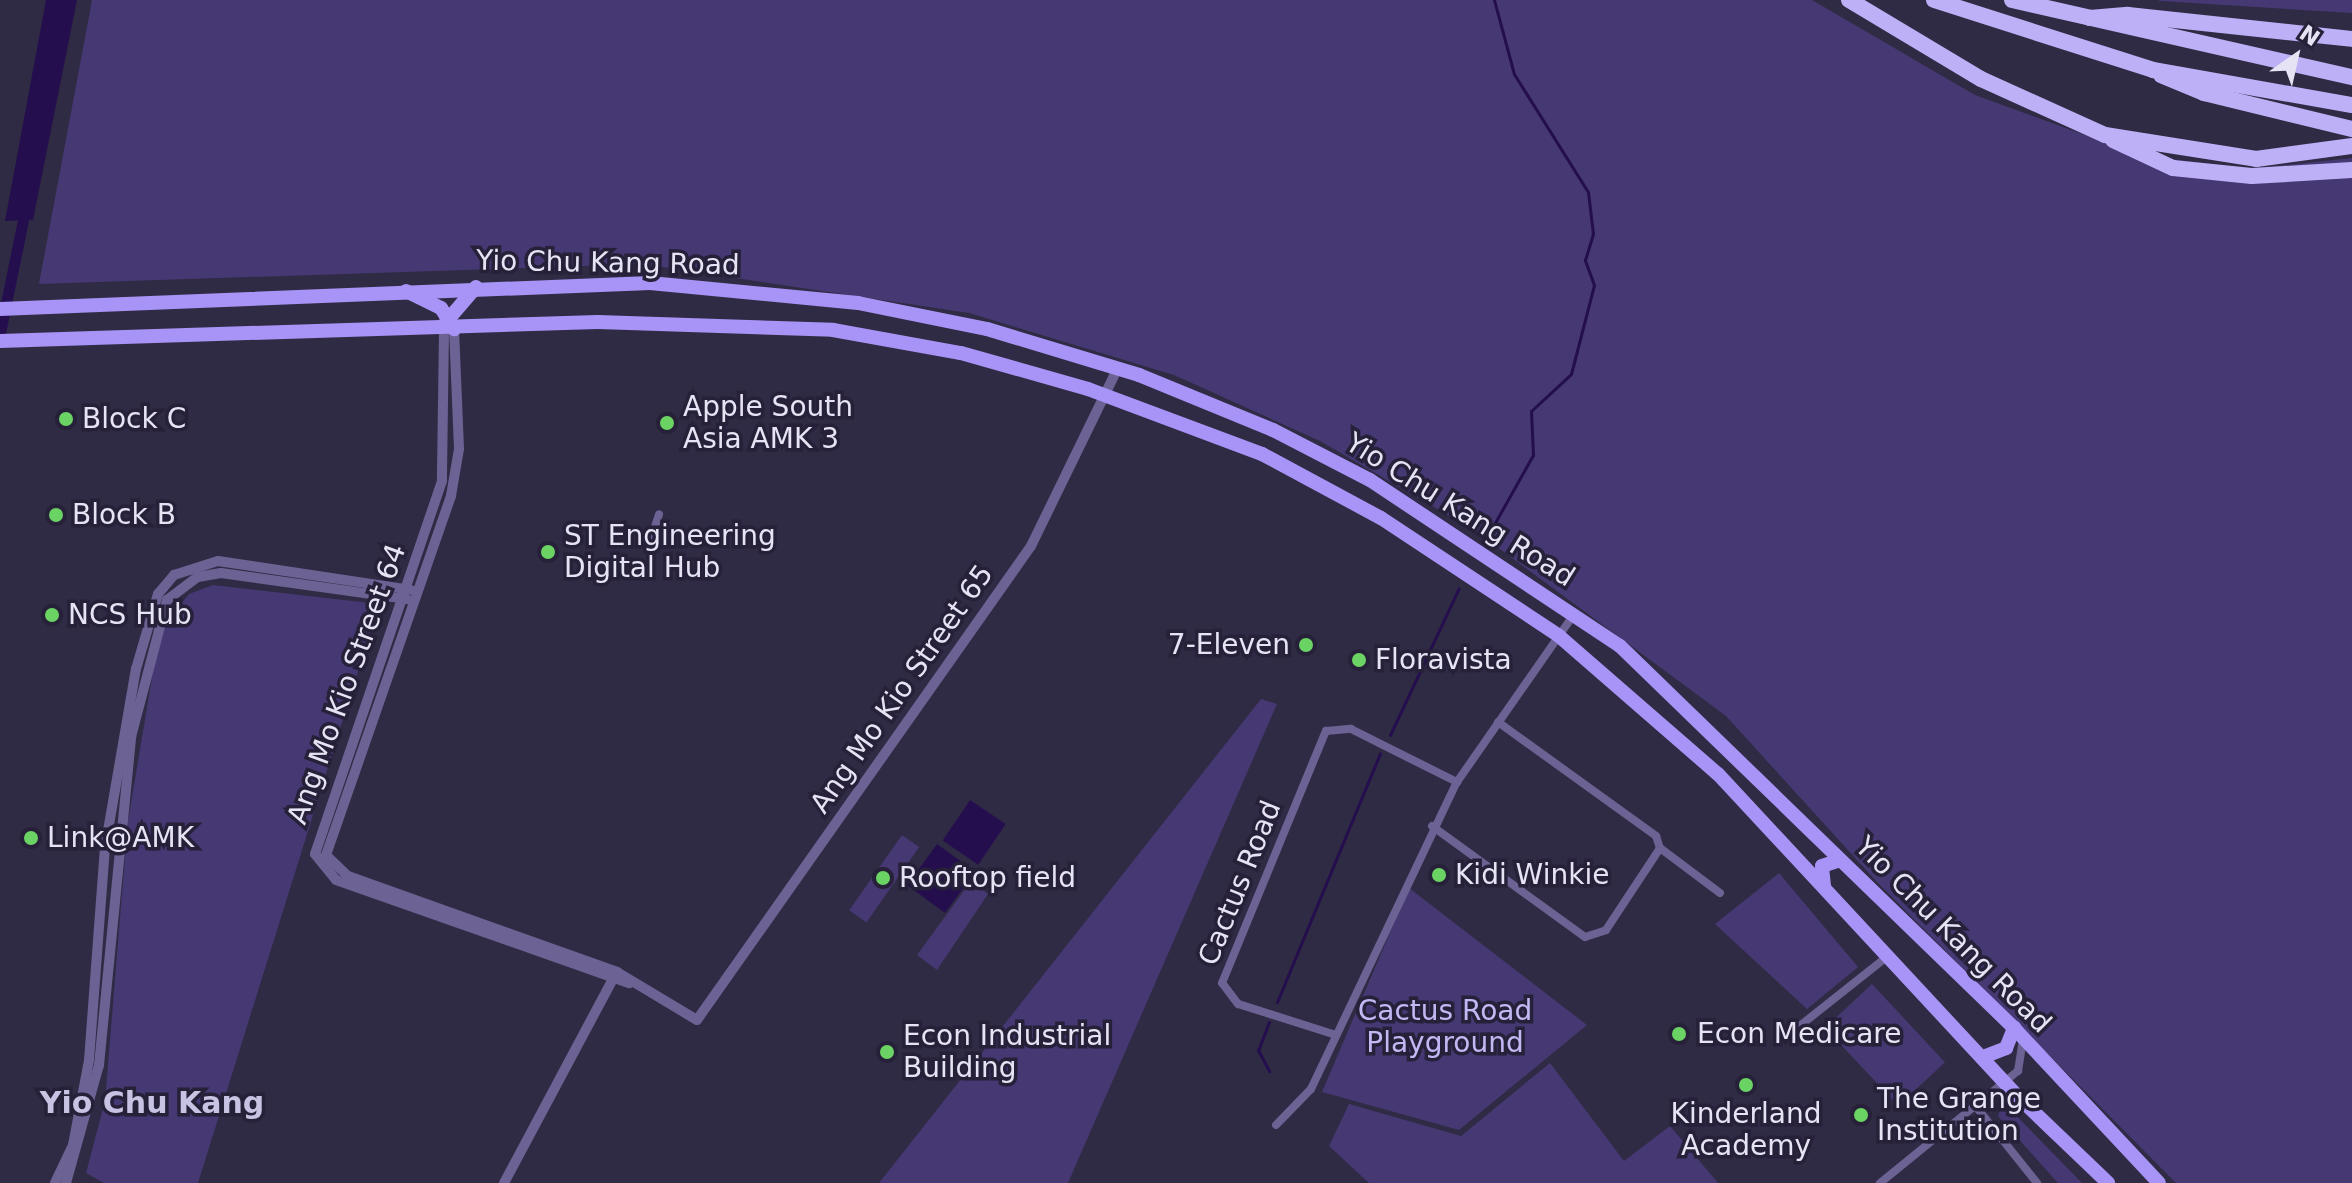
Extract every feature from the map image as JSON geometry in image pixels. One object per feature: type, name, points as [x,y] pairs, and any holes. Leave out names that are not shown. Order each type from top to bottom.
[{"type":"highway","points":[[1849,0],[1981,79],[2173,168],[2252,176],[2352,170]]},
{"type":"highway","points":[[1934,0],[2153,70],[2352,105]]},
{"type":"highway","points":[[2012,0],[2085,19],[2352,77]]},
{"type":"highway","points":[[2085,19],[2128,15],[2352,39]]},
{"type":"highway","points":[[2153,70],[2178,86],[2352,129]]},
{"type":"highway","points":[[2105,135],[2256,159],[2352,146]]},
{"type":"main road","name":"Yio Chu Kang Road","points":[[0,309],[398,288],[650,283],[785,294],[987,329],[1118,368],[1273,430],[1370,480],[1575,612],[1715,731],[1840,860],[2018,1034],[2159,1183]]},
{"type":"main road","points":[[398,288],[449,325],[477,287]]},
{"type":"main road","name":"Yio Chu Kang Road","points":[[0,341],[598,322],[833,330],[961,353],[1107,395],[1262,454],[1381,518],[1559,636],[1718,774],[2005,1084],[2108,1183]]},
{"type":"main road","points":[[1824,886],[1822,866],[1840,860]]},
{"type":"main road","points":[[1983,1057],[2006,1048],[2018,1034]]},
{"type":"street","name":"Ang Mo Kio Street 64","points":[[449,325],[442,481],[410,595],[316,842],[322,867],[336,880],[629,983],[697,1020]]},
{"type":"street","name":"Ang Mo Kio Street 65","points":[[697,1020],[1031,546],[1118,368]]},
{"type":"street","points":[[651,539],[659,514]]},
{"type":"street","points":[[55,1183],[73,1145],[89,1060],[105,848],[136,669],[158,594],[174,575],[218,561],[410,595]]},
{"type":"street","points":[[66,1183],[99,1065],[131,737],[167,600],[188,582],[221,573],[410,595]]},
{"type":"street","points":[[1276,1125],[1311,1089],[1432,826],[1457,782],[1575,612]]},
{"type":"street","points":[[1498,722],[1656,836],[1660,848],[1720,893]]},
{"type":"street","name":"Cactus Road","points":[[1336,1035],[1238,1004],[1222,983],[1326,731],[1351,729],[1457,782]]},
{"type":"street","points":[[1432,826],[1585,937],[1606,930],[1660,848]]},
{"type":"street","points":[[1787,1036],[1888,956]]},
{"type":"street","points":[[504,1183],[614,977]]},
{"type":"street","points":[[1881,1183],[1977,1108],[2022,1067],[2018,1034]]},
{"type":"street","points":[[1977,1108],[2037,1183]]},
{"type":"green space","points":[[92,0],[1812,0],[1975,95],[2140,155],[2249,169],[2352,158],[2352,1183],[2176,1183],[1877,882],[1726,716],[1477,532],[1320,441],[1174,375],[969,313],[643,264],[39,284]]},
{"type":"green space","points":[[2352,0],[2352,13],[2160,1]]},
{"type":"green space","points":[[213,585],[379,604],[198,1183],[104,1183],[86,1173],[105,1101],[128,821],[160,630],[189,594]]},
{"type":"green space","points":[[1261,699],[1277,704],[1068,1183],[879,1183]]},
{"type":"green space","name":"Rooftop field","points":[[902,835],[919,847],[866,922],[849,910]]},
{"type":"green space","points":[[1779,873],[1858,967],[1807,1009],[1715,924]]},
{"type":"green space","points":[[971,881],[988,894],[937,970],[917,955]]},
{"type":"green space","name":"Cactus Road Playground","points":[[1409,888],[1587,1025],[1459,1130],[1322,1092]]},
{"type":"green space","points":[[1872,984],[1945,1062],[1898,1106],[1825,1028]]},
{"type":"green space","points":[[1550,1063],[1624,1161],[1670,1126],[1718,1183],[1369,1183],[1329,1146],[1349,1104],[1461,1136]]},
{"type":"green space","points":[[2003,1102],[2082,1183],[2058,1183],[1998,1116]]},
{"type":"shaded area","points":[[46,0],[77,0],[33,220],[5,221]]},
{"type":"shaded area","name":"Rooftop field","points":[[970,800],[1006,824],[978,865],[943,841]]},
{"type":"shaded area","name":"Rooftop field","points":[[937,844],[975,872],[945,913],[907,885]]},
{"type":"waterway","points":[[1492,528],[1533,455],[1531,411],[1571,374],[1594,285],[1585,260],[1593,234],[1588,192],[1514,74],[1494,0]]},
{"type":"waterway","points":[[0,333],[23,220]]},
{"type":"waterway","points":[[1390,735],[1459,588]]},
{"type":"waterway","points":[[1277,1002],[1380,753]]},
{"type":"waterway","points":[[1269,1022],[1258,1050],[1269,1071]]},
{"type":"place","name":"Block C","points":[[66,419]]},
{"type":"place","name":"Apple South Asia AMK 3","points":[[667,423]]},
{"type":"place","name":"Block B","points":[[56,515]]},
{"type":"place","name":"ST Engineering Digital Hub","points":[[548,552]]},
{"type":"place","name":"NCS Hub","points":[[52,615]]},
{"type":"place","name":"7-Eleven","points":[[1306,645]]},
{"type":"place","name":"Floravista","points":[[1359,660]]},
{"type":"place","name":"Link@AMK","points":[[31,838]]},
{"type":"place","name":"Kidi Winkie","points":[[1439,875]]},
{"type":"place","name":"Rooftop field","points":[[883,878]]},
{"type":"place","name":"Econ Medicare","points":[[1679,1034]]},
{"type":"place","name":"Econ Industrial Building","points":[[887,1052]]},
{"type":"place","name":"Kinderland Academy","points":[[1746,1085]]},
{"type":"place","name":"The Grange Institution","points":[[1861,1115]]},
{"type":"district","name":"Yio Chu Kang","points":[[152,1103]]}]
